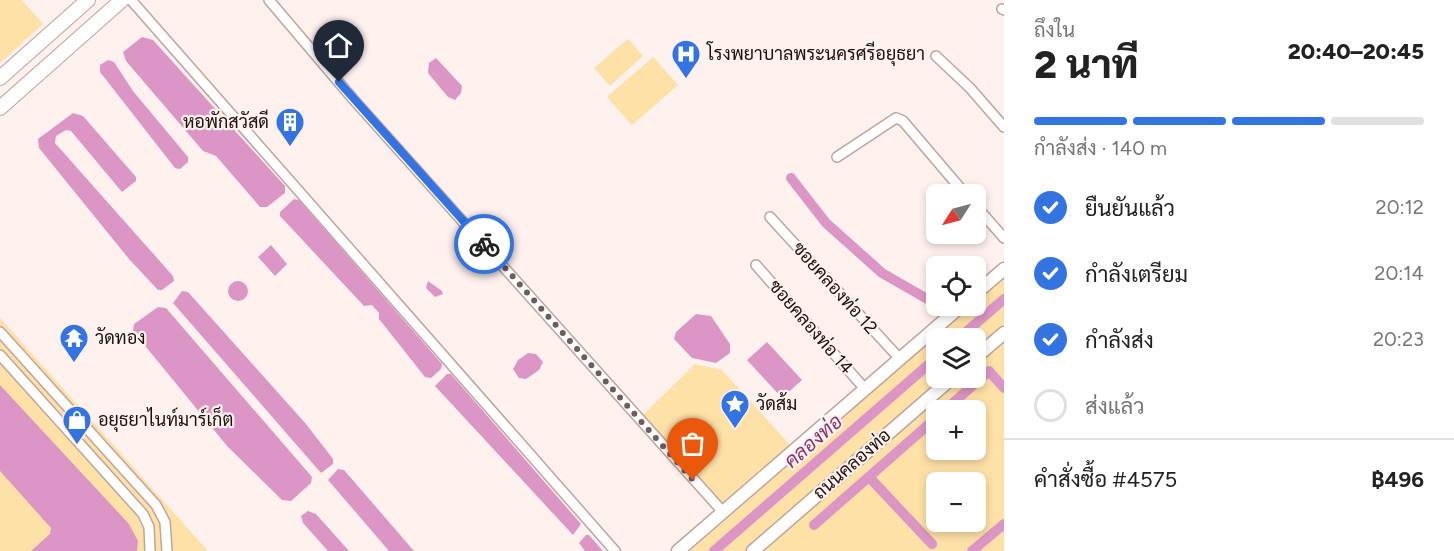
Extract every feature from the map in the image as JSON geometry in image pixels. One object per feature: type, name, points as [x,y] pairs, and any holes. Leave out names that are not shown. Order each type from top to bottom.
[{"type":"main road","points":[[0,78],[88,0]]},
{"type":"main road","points":[[0,108],[122,0]]},
{"type":"main road","points":[[47,36],[63,53]]},
{"type":"street","points":[[131,0],[615,551]]},
{"type":"street","points":[[269,0],[353,99],[723,512]]},
{"type":"street","points":[[936,56],[970,88],[1004,127]]},
{"type":"street","points":[[837,157],[896,118],[903,121],[957,184]]},
{"type":"street","name":"ซอยคลองท่อ 12","points":[[770,217],[900,359]]},
{"type":"street","points":[[986,218],[1004,238]]},
{"type":"street","name":"ซอยคลองท่อ 14","points":[[756,265],[865,389]]},
{"type":"street","points":[[986,285],[1004,269]]},
{"type":"street","points":[[678,551],[949,316]]},
{"type":"street","points":[[0,332],[156,505],[165,522],[167,551]]},
{"type":"street","points":[[986,350],[1003,337]]},
{"type":"street","points":[[0,355],[142,514],[149,527],[150,551]]},
{"type":"street","name":"ถนนคลองท่อ","points":[[753,551],[940,388]]},
{"type":"shaded area","points":[[0,0],[22,0],[43,24],[0,63]]},
{"type":"shaded area","points":[[142,37],[153,40],[285,186],[285,193],[267,207],[260,207],[216,156],[203,151],[126,61],[123,52]]},
{"type":"shaded area","points":[[628,39],[643,56],[610,86],[594,68]]},
{"type":"shaded area","points":[[653,57],[678,85],[632,125],[607,97]]},
{"type":"shaded area","points":[[436,58],[462,86],[461,93],[455,100],[448,97],[428,73],[429,63]]},
{"type":"shaded area","points":[[108,60],[114,62],[133,91],[188,157],[188,162],[180,169],[175,168],[100,72],[100,65]]},
{"type":"shaded area","points":[[73,113],[83,116],[136,177],[136,181],[122,192],[71,131],[66,130],[56,136],[55,143],[173,276],[174,281],[162,290],[158,290],[129,259],[39,148],[38,139]]},
{"type":"shaded area","points":[[294,199],[299,200],[442,364],[441,369],[431,378],[425,377],[379,319],[379,313],[372,305],[364,306],[280,216],[280,212]]},
{"type":"shaded area","points":[[271,245],[287,264],[275,276],[258,257]]},
{"type":"shaded area","points":[[1004,277],[1004,551],[690,551],[926,345],[926,388],[986,388],[986,328],[946,328],[960,316],[986,316],[986,293]]},
{"type":"shaded area","points":[[238,281],[245,284],[248,291],[245,298],[238,301],[231,298],[228,291],[231,284]]},
{"type":"shaded area","points":[[428,281],[443,294],[435,297],[426,288]]},
{"type":"shaded area","points":[[182,291],[188,292],[306,424],[333,459],[333,464],[321,473],[173,303]]},
{"type":"shaded area","points":[[158,307],[166,308],[312,477],[311,483],[291,501],[282,500],[227,446],[133,331],[134,324]]},
{"type":"shaded area","points":[[696,314],[711,316],[730,344],[730,353],[716,363],[692,358],[674,339],[676,332]]},
{"type":"shaded area","points":[[0,318],[208,551],[0,551]]},
{"type":"shaded area","points":[[767,342],[802,380],[782,398],[747,360]]},
{"type":"shaded area","points":[[528,353],[536,354],[543,362],[539,370],[526,379],[519,378],[513,369],[518,360]]},
{"type":"shaded area","points":[[695,364],[722,370],[790,445],[722,504],[643,415]]},
{"type":"shaded area","points":[[447,374],[451,374],[581,524],[573,535],[435,386]]},
{"type":"shaded area","points":[[0,385],[129,524],[138,541],[137,551],[31,551],[50,534],[51,528],[0,471]]},
{"type":"shaded area","points":[[338,469],[344,470],[414,551],[389,551],[328,480]]},
{"type":"shaded area","points":[[308,511],[316,514],[349,551],[328,551],[303,523],[301,516]]},
{"type":"shaded area","points":[[586,535],[589,535],[603,551],[585,551],[579,543]]},
{"type":"waterway","points":[[791,178],[826,223],[882,273],[926,298]]},
{"type":"waterway","name":"คลองท่อ","points":[[971,328],[1004,299]]},
{"type":"waterway","name":"คลองท่อ","points":[[714,551],[926,367]]},
{"type":"waterway","points":[[956,400],[989,371],[1004,388]]},
{"type":"waterway","points":[[814,525],[926,427]]},
{"type":"waterway","points":[[869,477],[932,544]]},
{"type":"waterway","points":[[972,551],[1004,524]]},
{"type":"way so far","points":[[484,244],[693,480]]},
{"type":"place","name":"โรงพยาบาลพระนครศรีอยุธยา","points":[[686,80]]},
{"type":"place","name":"หอพักสวัสดี","points":[[290,148]]},
{"type":"place","name":"วัดทอง","points":[[74,364]]},
{"type":"place","name":"วัดส้ม","points":[[735,430]]},
{"type":"place","name":"อยุธยาไนท์มาร์เก็ต","points":[[77,446]]},
{"type":"route","points":[[339,82],[484,244]]}]
